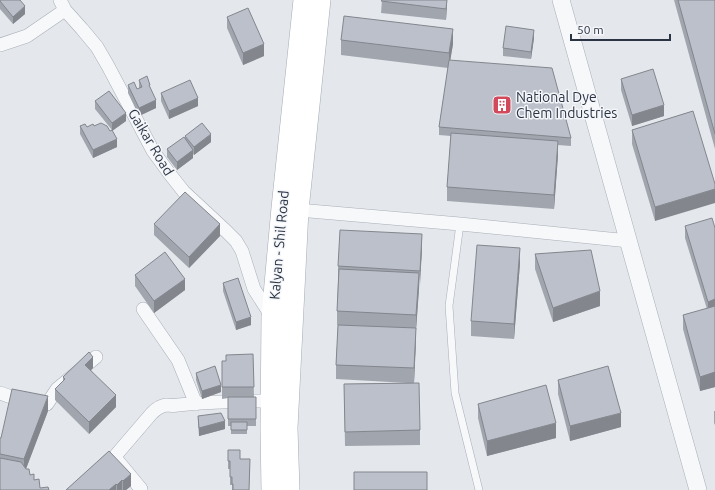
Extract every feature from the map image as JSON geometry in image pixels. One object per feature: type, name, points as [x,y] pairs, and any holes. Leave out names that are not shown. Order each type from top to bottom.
[{"type":"main road","name":"Kalyan - Shil Road","points":[[272,490],[272,317],[304,0]]},
{"type":"main road","name":"Kalyan - Shil Road","points":[[289,490],[287,428],[298,210],[320,0]]},
{"type":"street","points":[[561,0],[698,490]]},
{"type":"street","name":"Gaikar Road","points":[[62,5],[97,47],[153,151],[169,173],[184,192],[236,241],[242,251],[254,289],[272,317]]},
{"type":"street","points":[[0,44],[27,36],[62,5]]},
{"type":"street","points":[[298,210],[629,241]]},
{"type":"street","points":[[142,309],[178,360],[196,404]]},
{"type":"street","points":[[272,317],[293,319]]},
{"type":"street","points":[[0,393],[47,404],[57,389],[96,357]]},
{"type":"street","points":[[141,489],[117,460],[116,455],[152,412],[167,405],[175,406],[242,401],[272,401]]},
{"type":"lane","points":[[460,224],[449,306],[455,393],[479,490]]},
{"type":"building","points":[[0,0],[20,0],[25,6],[13,17]]},
{"type":"building","points":[[447,0],[446,9],[381,1]]},
{"type":"building","points":[[678,0],[715,0],[715,134]]},
{"type":"building","points":[[248,8],[264,44],[243,53],[227,17]]},
{"type":"building","points":[[344,16],[453,29],[449,53],[341,40]]},
{"type":"building","points":[[506,26],[534,30],[531,52],[503,48]]},
{"type":"building","name":"National Dye Chem Industries","points":[[449,60],[552,68],[571,138],[439,127]]},
{"type":"building","points":[[653,69],[664,105],[632,115],[621,79]]},
{"type":"building","points":[[147,76],[149,85],[156,100],[139,108],[128,85],[134,82],[137,89],[142,87],[139,80]]},
{"type":"building","points":[[190,80],[198,98],[169,111],[161,93]]},
{"type":"building","points":[[109,91],[126,113],[112,123],[95,101]]},
{"type":"building","points":[[693,111],[715,184],[715,189],[655,207],[632,130]]},
{"type":"building","points":[[101,123],[107,126],[110,131],[112,130],[117,139],[93,150],[80,126],[85,124],[87,127],[93,124],[94,126]]},
{"type":"building","points":[[202,123],[211,134],[194,147],[185,136]]},
{"type":"building","points":[[451,133],[558,141],[554,195],[447,187]]},
{"type":"building","points":[[184,137],[193,150],[177,162],[167,149]]},
{"type":"building","points":[[185,192],[220,224],[189,257],[154,224]]},
{"type":"building","points":[[712,218],[715,228],[715,299],[708,302],[685,226]]},
{"type":"building","points":[[340,230],[422,234],[420,271],[338,266]]},
{"type":"building","points":[[477,245],[520,248],[514,324],[471,321]]},
{"type":"building","points":[[591,250],[600,291],[553,308],[535,254]]},
{"type":"building","points":[[165,252],[185,279],[154,301],[135,275]]},
{"type":"building","points":[[339,269],[419,273],[416,315],[337,311]]},
{"type":"building","points":[[238,278],[251,317],[236,322],[223,283]]},
{"type":"building","points":[[715,306],[715,372],[700,377],[683,315]]},
{"type":"building","points":[[338,325],[416,328],[414,368],[336,365]]},
{"type":"building","points":[[89,352],[93,357],[85,365],[116,395],[89,422],[55,389],[65,379],[63,377]]},
{"type":"building","points":[[253,354],[254,387],[222,387],[222,361],[226,361],[226,355]]},
{"type":"building","points":[[215,366],[221,385],[202,391],[196,373]]},
{"type":"building","points":[[608,366],[621,413],[570,426],[558,380]]},
{"type":"building","points":[[419,383],[420,430],[345,432],[344,384]]},
{"type":"building","points":[[546,385],[556,423],[487,441],[478,404]]},
{"type":"building","points":[[12,389],[48,396],[24,459],[0,454],[0,438]]},
{"type":"building","points":[[228,397],[256,397],[256,419],[228,419]]},
{"type":"building","points":[[221,413],[225,421],[199,428],[198,416]]},
{"type":"building","points":[[231,422],[247,422],[247,430],[231,430]]},
{"type":"building","points":[[228,450],[240,450],[240,459],[250,459],[249,490],[233,490],[232,477],[230,477],[230,461],[228,461]]},
{"type":"building","points":[[109,451],[131,474],[109,490],[66,490]]},
{"type":"building","points":[[0,458],[21,462],[26,469],[29,469],[30,475],[34,474],[34,480],[39,479],[40,488],[48,487],[49,490],[0,490]]},
{"type":"building","points":[[354,472],[427,472],[427,490],[354,490]]},
{"type":"place","name":"National Dye Chem Industries","points":[[502,105]]}]
